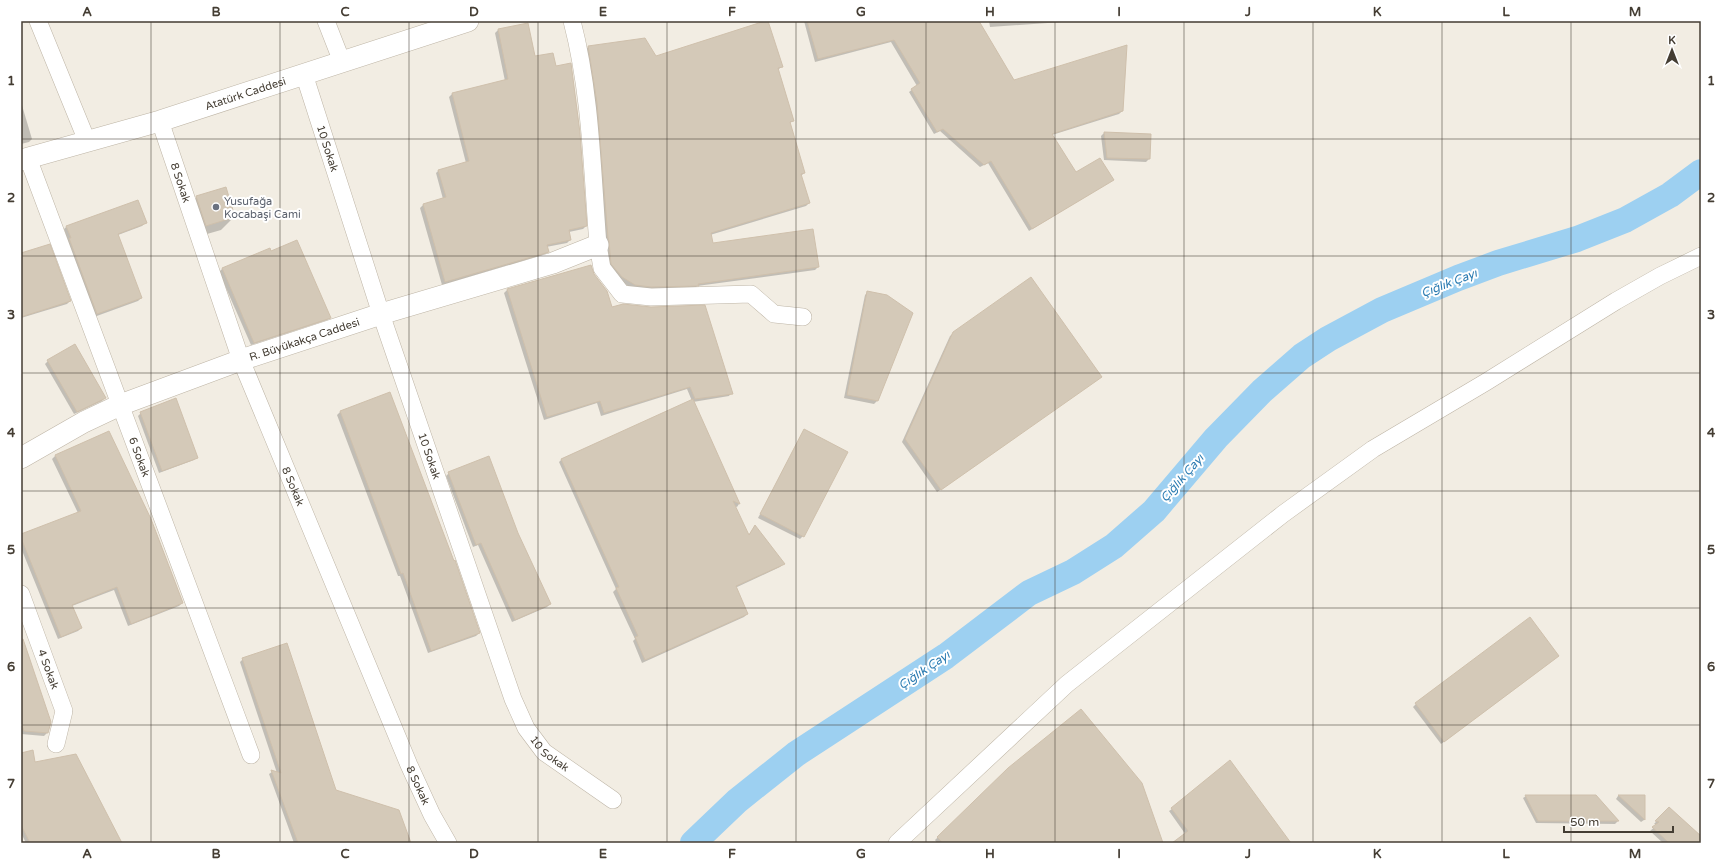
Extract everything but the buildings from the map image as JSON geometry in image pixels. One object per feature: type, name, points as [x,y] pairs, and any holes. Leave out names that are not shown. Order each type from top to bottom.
[{"type":"street","points":[[38,21],[87,141]]},
{"type":"street","points":[[326,21],[342,62]]},
{"type":"street","name":"Atatürk Caddesi","points":[[24,159],[160,121],[468,21]]},
{"type":"street","points":[[572,21],[579,47],[586,91],[598,245],[602,268],[622,294],[651,297],[751,294],[774,314],[803,317]]},
{"type":"street","name":"10 Sokak","points":[[304,74],[381,314],[513,699],[523,721],[544,752],[613,800]]},
{"type":"street","name":"8 Sokak","points":[[160,121],[241,360],[409,765],[432,815],[448,843]]},
{"type":"street","name":"6 Sokak","points":[[24,159],[120,405],[251,755]]},
{"type":"street","name":"R. Büyükakça Caddesi","points":[[21,458],[84,422],[120,405],[241,360],[381,314],[553,264],[598,245]]},
{"type":"street","points":[[897,843],[1067,684],[1283,514],[1373,449],[1486,382],[1616,301],[1660,276],[1701,256]]},
{"type":"street","name":"4 Sokak","points":[[21,594],[64,712],[56,744]]},
{"type":"waterway","name":"Çığlık Çayı","points":[[693,843],[737,801],[796,754],[946,656],[1029,593],[1073,572],[1114,546],[1154,511],[1216,438],[1262,391],[1302,356],[1328,339],[1382,310],[1498,263],[1577,239],[1625,220],[1670,195],[1701,172]]},
{"type":"place","name":"Yusufağa Kocabaşi Cami","points":[[216,207]]}]
